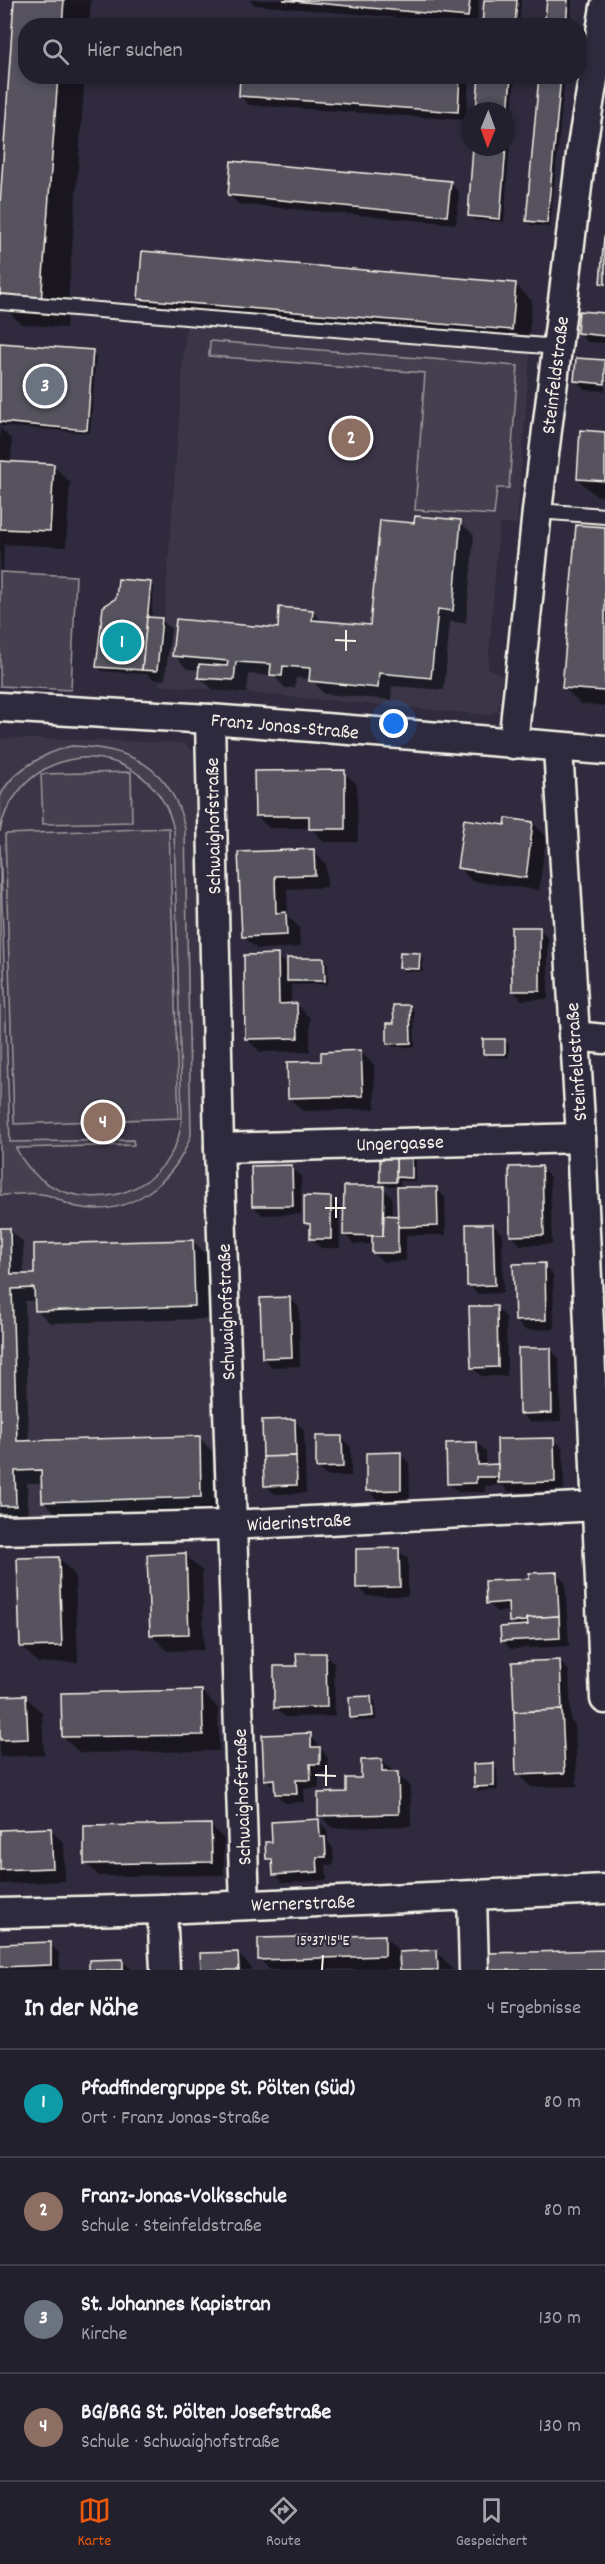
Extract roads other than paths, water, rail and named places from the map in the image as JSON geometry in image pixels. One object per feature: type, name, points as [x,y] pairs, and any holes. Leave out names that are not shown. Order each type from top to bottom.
[{"type":"street","name":"Steinfeldstraße","points":[[513,744],[537,511],[582,146],[605,7]]},
{"type":"street","name":"Franz Jonas-Straße","points":[[0,707],[210,719],[605,750]]},
{"type":"street","name":"Schwaighofstraße","points":[[210,719],[219,1148],[245,1905]]},
{"type":"street","name":"Steinfeldstraße","points":[[558,748],[573,1036],[599,1373],[598,1506],[605,1700]]},
{"type":"street","points":[[573,1036],[605,1039]]},
{"type":"street","name":"Ungergasse","points":[[219,1148],[581,1138]]},
{"type":"street","name":"Widerinstraße","points":[[0,1530],[231,1525],[598,1506]]},
{"type":"street","name":"Wernerstraße","points":[[0,1913],[162,1909],[605,1889]]},
{"type":"street","points":[[472,1896],[474,1970]]},
{"type":"street","points":[[162,1909],[165,1970]]},
{"type":"lane","points":[[0,302],[558,347]]},
{"type":"lane","points":[[537,511],[605,516]]},
{"type":"place","name":"St. Johannes Kapistran","points":[[45,386]]},
{"type":"place","name":"Franz-Jonas-Volksschule","points":[[351,438]]},
{"type":"place","name":"Pfadfindergruppe St. Pölten (Süd)","points":[[122,642]]},
{"type":"place","name":"BG/BRG St. Pölten Josefstraße","points":[[103,1122]]}]
